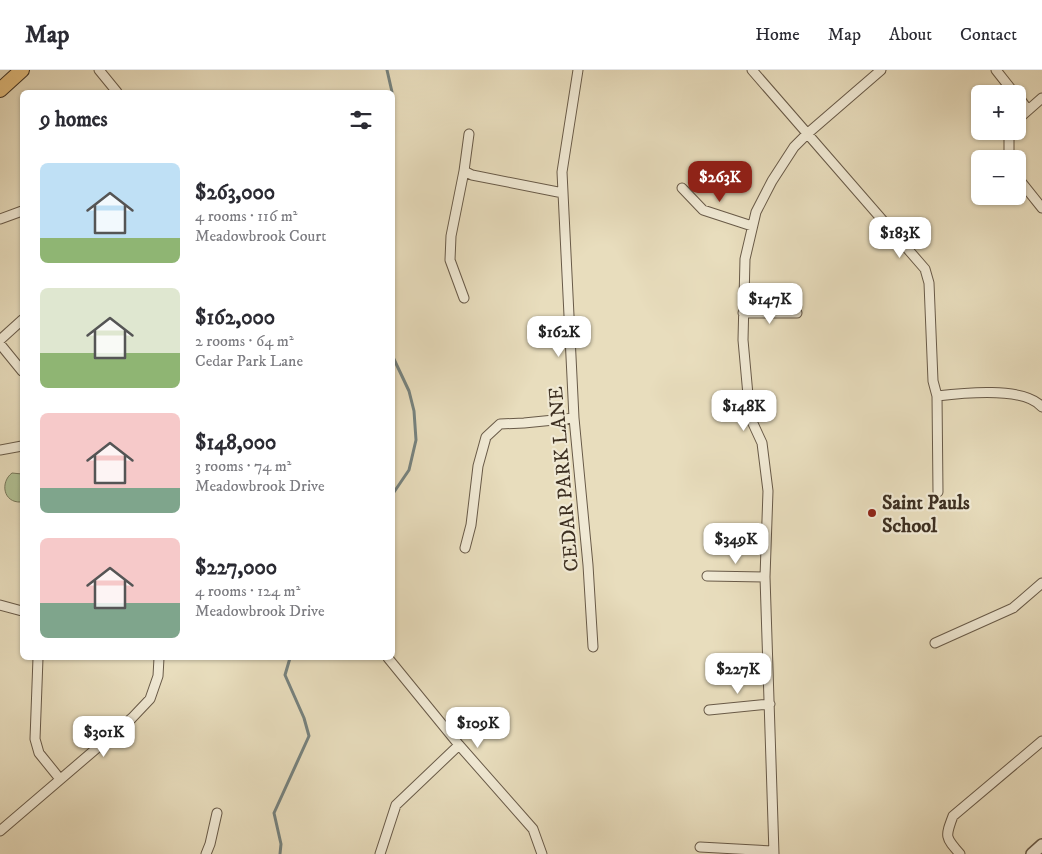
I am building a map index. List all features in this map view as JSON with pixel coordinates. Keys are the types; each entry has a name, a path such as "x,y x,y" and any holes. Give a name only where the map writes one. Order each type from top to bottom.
{"main road":[{"path":"0,90 22,70"}],"street":[{"path":"98,70 115,90"},
{"name":"CEDAR PARK LANE","path":"578,70 562,172 562,193 574,418 594,647"},
{"path":"752,70 925,269 929,283 933,381 937,396 938,492"},
{"path":"700,847 774,852 765,577 768,491 762,443 750,417 743,340 744,259 756,212 772,181 794,147 881,70"},
{"path":"996,70 1008,85"},
{"path":"1026,108 1028,110 1042,98"},
{"path":"464,298 450,260 451,236 470,134"},
{"path":"464,171 472,175 562,193"},
{"path":"682,188 703,210 752,226"},
{"path":"1026,188 1042,208"},
{"path":"0,219 20,212"},
{"path":"743,313 797,313"},
{"path":"0,340 20,322"},
{"path":"0,344 20,369"},
{"path":"937,396 982,392 1020,396 1038,402 1042,407"},
{"path":"465,548 471,525 478,466 486,437 500,424 574,418"},
{"path":"0,450 20,446"},
{"path":"707,576 765,577"},
{"path":"935,643 1013,608 1042,583"},
{"path":"0,605 20,610"},
{"path":"38,660 35,739 40,753 60,779"},
{"path":"0,831 132,718 150,699 158,676 159,660"},
{"path":"390,660 459,745 533,829 542,854"},
{"path":"709,710 770,704"},
{"path":"960,854 948,840 947,833 953,816 1042,741"},
{"path":"380,854 396,805 459,745"},
{"path":"206,854 217,813"},
{"path":"1032,854 1042,845"}],"green space":[{"path":"12,473 20,474 20,502 10,499 7,496 5,486 8,477"}],"waterway":[{"path":"387,70 392,90"},
{"path":"395,361 409,391 414,411 416,440 409,470 395,491"},
{"path":"280,854 281,844 274,813 309,736 304,718 285,675 289,660"}],"place":[{"name":"Saint Pauls School","path":"872,513"}]}
